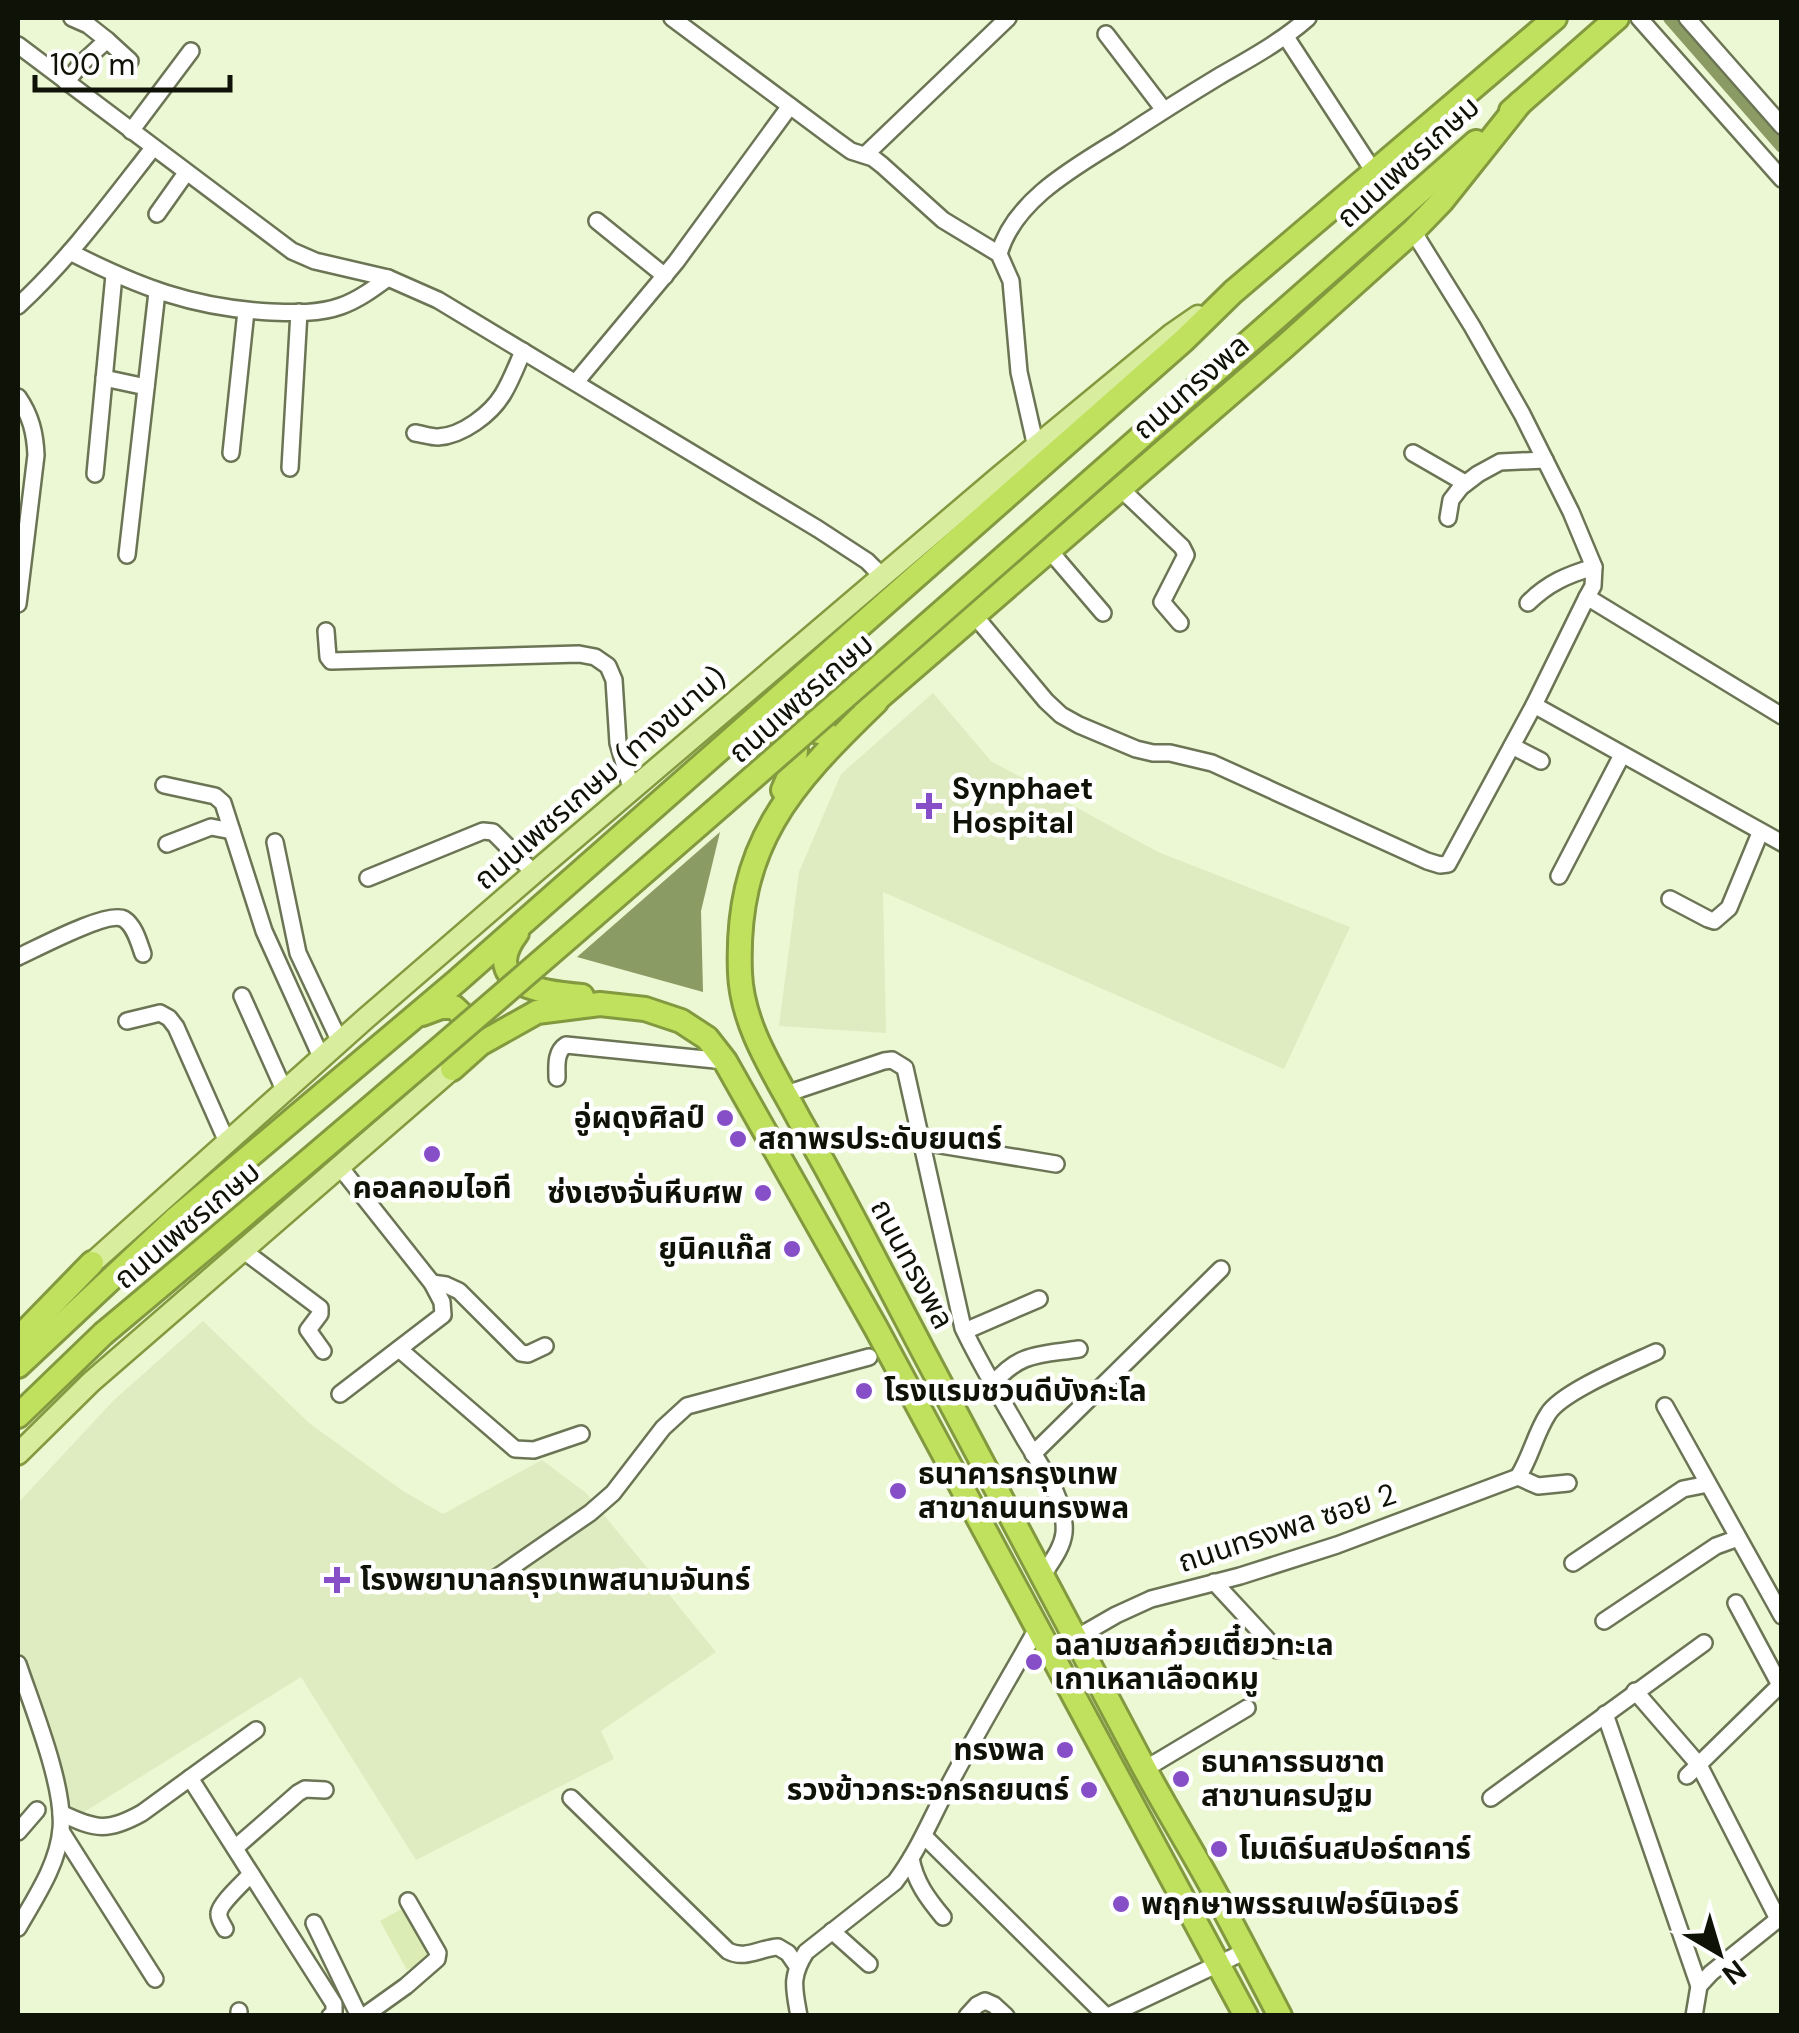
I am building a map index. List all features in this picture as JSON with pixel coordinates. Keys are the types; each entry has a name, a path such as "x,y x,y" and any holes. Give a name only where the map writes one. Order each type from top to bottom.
{"highway":[{"name":"ถนนเพชรเกษม","path":"18,1366 174,1220 722,750 1184,340 1233,292 1555,18"},
{"name":"ถนนเพชรเกษม","path":"18,1416 103,1334 748,783 1617,18"},
{"name":"ถนนทรงพล","path":"1280,2016 768,1064 750,1021 740,976 741,920 750,872 772,822 824,751 878,699 1413,231 1442,201 1520,103"},
{"path":"840,643 800,694 800,716 806,726 829,734 878,699"},
{"path":"722,750 740,736 760,729 781,734 796,749 795,762 774,808 772,822"},
{"path":"550,899 506,948 506,968 514,980 535,990 602,998 639,1008"},
{"name":"ถนนทรงพล","path":"452,1069 480,1044 537,1012 600,1004 639,1008 680,1022 707,1038 725,1060 901,1375 1246,2016"},
{"path":"414,1017 441,1007 454,1007 464,1016 472,1029 469,1046 452,1069"},
{"path":"18,1339 92,1263"},
{"path":"901,1375 927,1359"}],"main road":[{"name":"ถนนเพชรเกษม (ทางขนาน)","path":"18,1325 534,873 882,576 1172,334 1233,292"},
{"path":"18,1454 91,1382 452,1069"}],"street":[{"path":"72,18 88,25 130,61"},
{"path":"672,18 693,24 790,106 851,150 882,165 943,220 999,254 1011,282 1018,372 1036,446"},
{"path":"865,155 1008,18"},
{"path":"999,254 1004,236 1038,196 1081,163 1308,18"},
{"path":"1638,18 1782,179"},
{"path":"1688,18 1782,126"},
{"path":"1288,28 1374,172"},
{"path":"1106,34 1164,110"},
{"path":"66,82 107,40"},
{"path":"18,45 292,251 315,261 388,278 438,300 818,529 867,561 882,576"},
{"path":"131,131 191,51"},
{"path":"576,382 665,276 790,106"},
{"path":"18,306 70,252 153,148"},
{"path":"158,214 186,173"},
{"path":"598,221 665,276"},
{"path":"975,616 1046,701 1078,726 1136,749 1212,763 1440,865 1448,864 1534,706 1587,597 1594,567 1545,460 1472,326 1413,231"},
{"path":"70,252 158,292 246,311 299,312 338,307 360,298 388,278"},
{"path":"95,474 114,274"},
{"path":"128,555 158,292"},
{"path":"231,453 246,311"},
{"path":"290,468 299,312"},
{"path":"415,432 436,438 476,422 503,394 523,351"},
{"path":"104,378 146,387"},
{"path":"18,397 31,419 36,455 18,604"},
{"path":"1413,452 1466,483"},
{"path":"1448,518 1451,500 1466,483 1500,462 1545,460"},
{"path":"1120,488 1186,554 1162,602 1180,622"},
{"path":"1050,550 1103,613"},
{"path":"1528,603 1551,582 1594,567"},
{"path":"1587,597 1782,716"},
{"path":"326,631 331,661 579,654 596,658 608,666 614,680 618,743 632,791"},
{"path":"1534,706 1782,844"},
{"path":"1512,746 1541,761"},
{"path":"1560,876 1622,755"},
{"path":"164,785 215,796 222,803 264,932 322,1059"},
{"path":"167,844 210,827 232,831"},
{"path":"368,878 483,831 493,832 534,873"},
{"path":"1670,899 1708,919 1721,917 1730,908 1760,833"},
{"path":"276,842 298,952 340,1042"},
{"path":"18,957 98,921 118,917 126,920 143,954"},
{"path":"242,996 285,1092"},
{"path":"126,1021 160,1013 170,1018 227,1142"},
{"path":"556,1078 557,1056 566,1045 725,1060"},
{"path":"786,1094 892,1060 905,1068 964,1331 1049,1480 1061,1510 1064,1531 1060,1548 1043,1575"},
{"path":"922,1142 1056,1164"},
{"path":"340,1168 432,1283 442,1302 443,1316 340,1394"},
{"path":"244,1251 320,1308 308,1330 323,1351"},
{"path":"1033,1454 1221,1269"},
{"path":"432,1283 459,1291 521,1353 545,1346"},
{"path":"964,1331 1039,1298"},
{"path":"399,1349 515,1449 534,1450 580,1434"},
{"path":"993,1384 1019,1360 1079,1349"},
{"path":"1568,1483 1538,1486 1518,1477 1550,1410 1572,1394 1656,1352"},
{"path":"496,1578 613,1493 663,1428 687,1406 869,1357"},
{"path":"1665,1406 1782,1616"},
{"name":"ถนนทรงพล ซอย 2","path":"1076,1638 1151,1599 1337,1545 1518,1477"},
{"path":"1573,1563 1682,1489 1708,1484"},
{"path":"1604,1621 1716,1546 1738,1538"},
{"path":"1214,1582 1276,1650"},
{"path":"1693,1770 1781,1685 1736,1603"},
{"path":"799,2016 793,1984 797,1966 806,1952 894,1882 924,1836 1038,1627"},
{"path":"1491,1798 1704,1643"},
{"path":"18,1664 48,1756 61,1813 61,1832 48,1874 18,1928"},
{"path":"1635,1692 1693,1770 1780,1918 1699,1986"},
{"path":"1145,1769 1247,1708"},
{"path":"1605,1714 1699,1986 1694,2016"},
{"path":"61,1813 83,1824 109,1828 142,1813 256,1730"},
{"path":"190,1778 334,2004 330,2016"},
{"path":"235,1848 298,1792 325,1790"},
{"path":"571,1798 728,1951 745,1956 778,1947 797,1966"},
{"path":"18,1832 37,1810"},
{"path":"61,1832 155,1980"},
{"path":"924,1836 1107,2016 1246,1952"},
{"path":"911,1858 918,1882 943,1918"},
{"path":"225,1929 218,1917 222,1905 252,1874"},
{"path":"314,1923 361,2016 437,1959 438,1953 408,1901"},
{"path":"832,1931 869,1964"},
{"path":"967,2016 985,2001 1006,2016"}],"shaded area":[{"path":"933,693 991,761 1158,852 1350,927 1284,1069 883,892 886,1033 779,1026 799,872 841,774"},
{"path":"720,832 701,911 703,992 577,957"},
{"name":"โรงพยาบาลกรุงเทพสนามจันทร์","path":"203,1321 309,1423 403,1491 443,1514 542,1460 586,1493 716,1652 601,1731 614,1759 416,1860 301,1677 81,1814 72,1808 18,1645 18,1503 114,1400"},
{"path":"405,1907 432,1957 407,1970 380,1921"}],"waterway":[{"path":"1670,18 1782,146"}],"place":[{"name":"Synphaet Hospital","path":"929,806"},
{"name":"อู่ผดุงศิลป์","path":"725,1118"},
{"name":"สถาพรประดับยนตร์","path":"738,1139"},
{"name":"คอลคอมไอที","path":"432,1154"},
{"name":"ซ่งเฮงจั่นหีบศพ","path":"763,1193"},
{"name":"ยูนิคแก๊ส","path":"792,1249"},
{"name":"โรงแรมชวนดีบังกะโล","path":"864,1391"},
{"name":"ธนาคารกรุงเทพ สาขาถนนทรงพล","path":"898,1491"},
{"name":"โรงพยาบาลกรุงเทพสนามจันทร์","path":"337,1580"},
{"name":"ฉลามชลก๋วยเตี๋ยวทะเล เกาเหลาเลือดหมู","path":"1034,1662"},
{"name":"ทรงพล","path":"1065,1750"},
{"name":"ธนาคารธนชาต สาขานครปฐม","path":"1181,1779"},
{"name":"รวงข้าวกระจกรถยนตร์","path":"1089,1790"},
{"name":"โมเดิร์นสปอร์ตคาร์","path":"1219,1849"},
{"name":"พฤกษาพรรณเฟอร์นิเจอร์","path":"1121,1904"}]}
